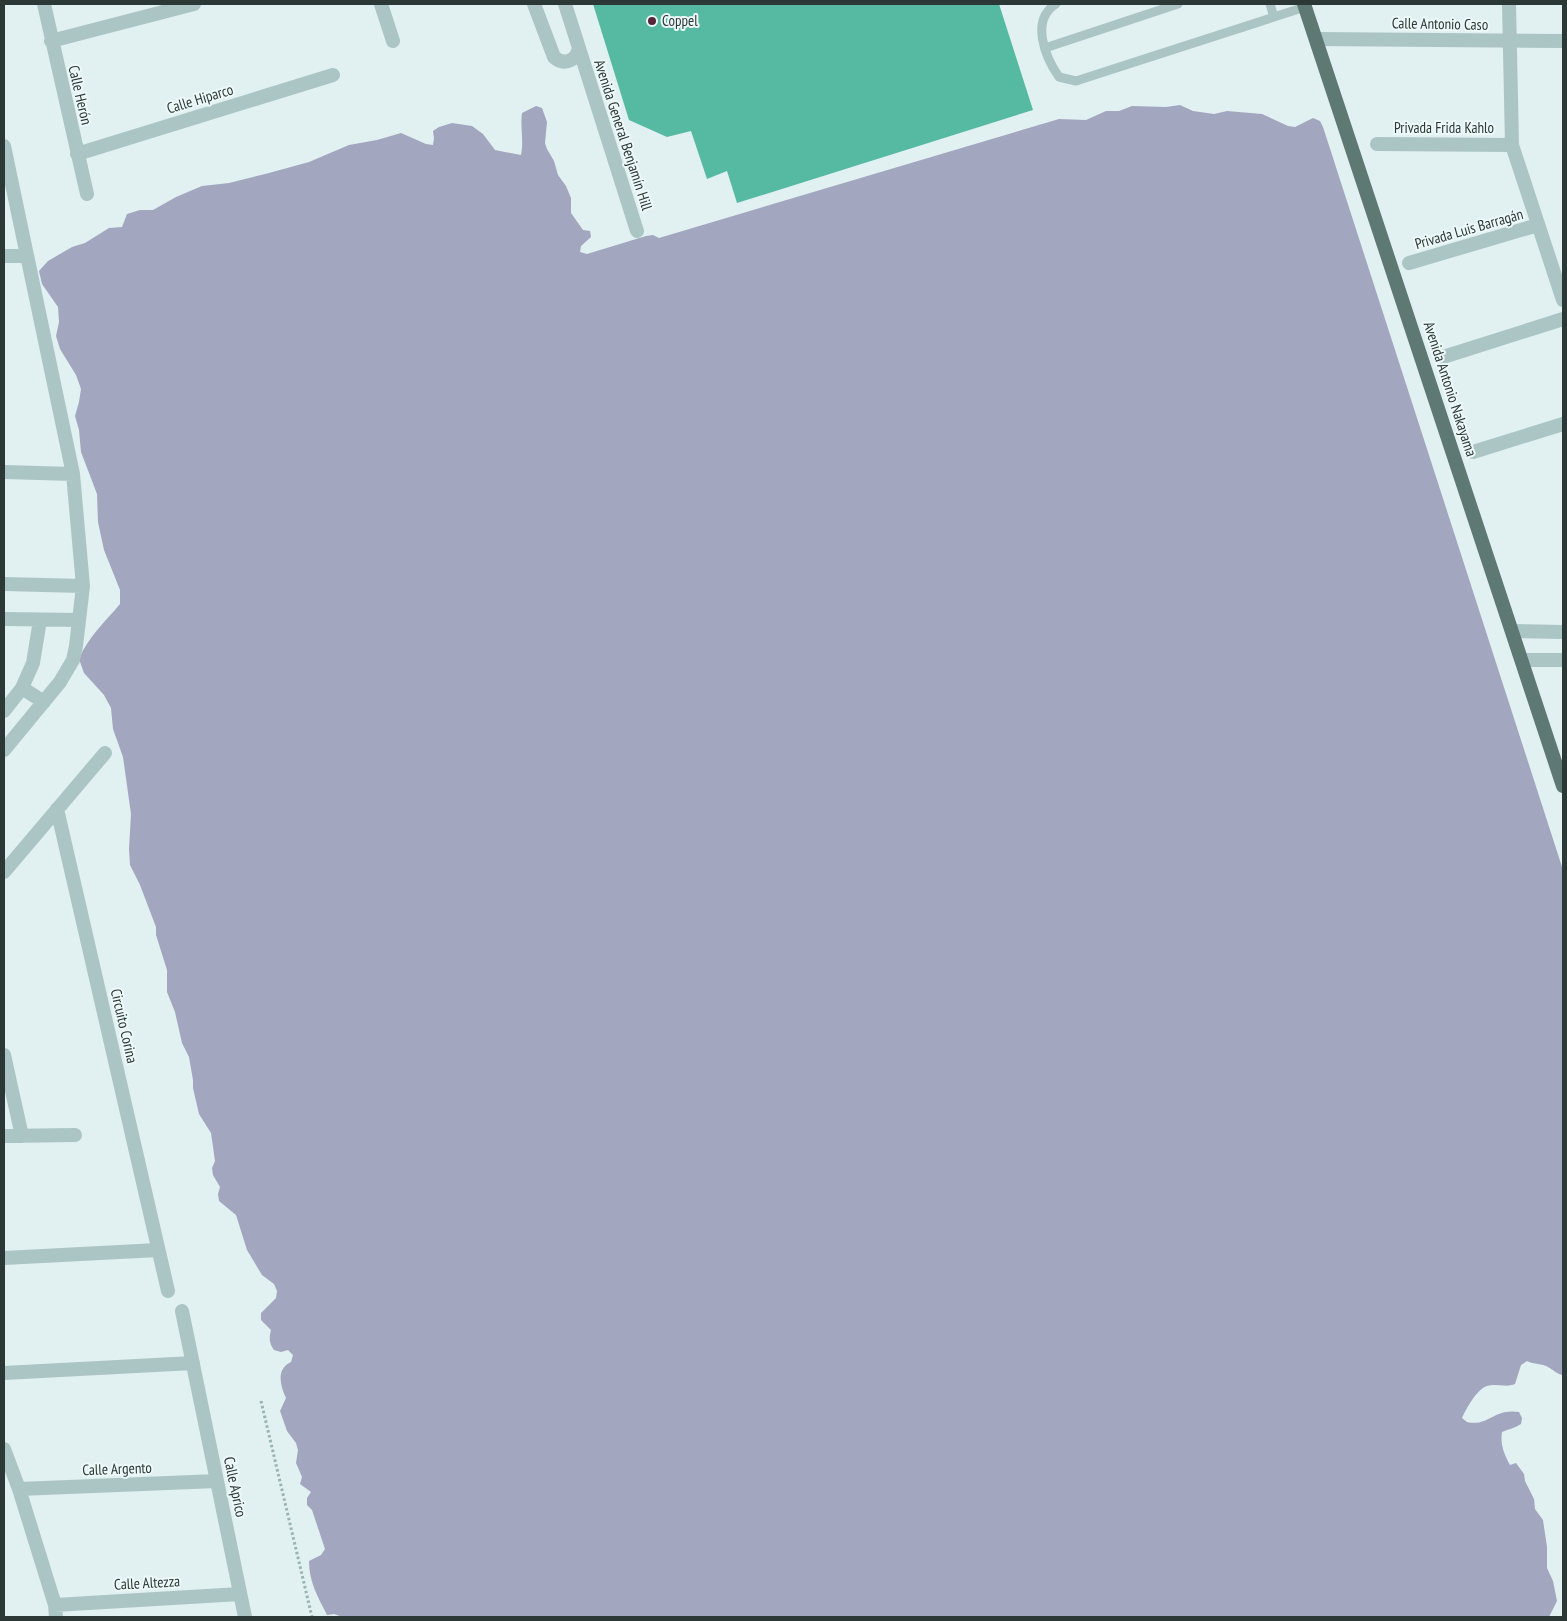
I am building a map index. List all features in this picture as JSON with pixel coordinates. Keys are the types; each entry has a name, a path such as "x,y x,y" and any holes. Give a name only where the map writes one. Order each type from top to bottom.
{"main road":[{"name":"Avenida Antonio Nakayama","path":"1305,6 1523,660 1563,786"}],"street":[{"name":"Calle Herón","path":"44,4 51,42 87,194"},
{"path":"51,42 194,4"},
{"path":"380,4 393,41"},
{"name":"Avenida General Benjamín Hill","path":"534,4 554,57 558,61 569,62 577,54 579,48"},
{"name":"Avenida General Benjamín Hill","path":"565,4 637,231"},
{"path":"1509,4 1508,41 1512,145 1563,300"},
{"name":"Calle Antonio Caso","path":"1317,39 1563,41"},
{"name":"Calle Hiparco","path":"77,154 332,75"},
{"name":"Privada Frida Kahlo","path":"1377,144 1512,145"},
{"path":"4,146 72,474 83,586 73,660 60,682 4,750"},
{"name":"Privada Luis Barragán","path":"1409,263 1538,225"},
{"path":"4,256 27,256"},
{"path":"1440,358 1563,319"},
{"path":"1473,452 1563,424"},
{"path":"4,472 72,474"},
{"path":"4,584 83,586"},
{"path":"4,619 79,620"},
{"path":"4,711 22,688 33,663 40,620"},
{"path":"1513,632 1563,632"},
{"path":"1523,660 1563,660"},
{"path":"22,688 44,702"},
{"path":"4,872 105,753"},
{"name":"Circuito Corina","path":"58,809 168,1291"},
{"path":"4,1055 22,1136"},
{"path":"4,1136 75,1135"},
{"path":"4,1258 158,1250"},
{"name":"Calle Aprico","path":"182,1311 245,1617"},
{"path":"4,1372 193,1363"},
{"path":"4,1449 19,1489 55,1611"},
{"name":"Calle Argento","path":"19,1489 217,1481"},
{"name":"Calle Altezza","path":"55,1611 240,1594"}],"lane":[{"path":"1056,4 1049,8 1042,21 1041,28 1046,48 1059,77 1076,81 1305,6"},
{"path":"1046,48 1178,4"},
{"path":"1270,4 1274,17"}],"path":[{"path":"262,1402 312,1617"}],"shaded area":[{"path":"1180,105 1193,111 1214,114 1227,111 1262,114 1288,126 1295,127 1313,118 1320,121 1563,870 1563,1375 1546,1366 1527,1361 1521,1365 1515,1384 1508,1386 1490,1385 1483,1388 1472,1400 1462,1418 1467,1422 1481,1422 1510,1411 1519,1412 1522,1418 1521,1424 1502,1432 1502,1445 1510,1465 1516,1463 1524,1474 1525,1481 1534,1499 1535,1509 1543,1520 1547,1547 1547,1568 1553,1581 1557,1601 1549,1617 343,1617 334,1614 327,1615 317,1596 309,1569 309,1561 321,1555 325,1549 312,1510 307,1505 307,1498 311,1492 300,1484 302,1477 296,1463 298,1450 296,1443 287,1431 280,1411 286,1398 281,1383 281,1373 286,1365 291,1362 293,1355 288,1350 281,1352 274,1350 270,1340 271,1330 261,1320 261,1313 276,1298 277,1291 274,1284 262,1275 247,1250 236,1215 219,1201 220,1187 213,1175 212,1168 215,1161 211,1133 199,1114 189,1057 182,1043 175,1012 167,992 167,970 156,935 156,927 130,865 131,814 123,757 113,729 111,708 104,695 84,673 79,659 92,637 120,604 120,590 104,550 98,522 97,494 81,452 79,430 75,416 81,389 76,375 60,349 56,336 59,322 58,307 42,284 39,271 48,261 72,247 85,243 109,228 122,227 127,214 140,210 153,210 176,197 202,186 229,183 309,162 349,145 401,133 426,144 433,145 433,131 452,123 472,126 483,134 495,150 521,155 522,113 536,106 542,108 547,122 545,143 554,161 558,175 566,186 571,198 571,213 583,230 590,231 591,237 581,246 580,252 587,254 646,236 653,235 659,238 1059,119 1086,120 1106,111 1119,111 1132,106 1166,107"}],"building":[{"path":"593,4 999,4 1033,110 737,203 727,171 707,179 691,131 667,137 629,120"}],"place":[{"name":"Coppel","path":"652,21"}]}
